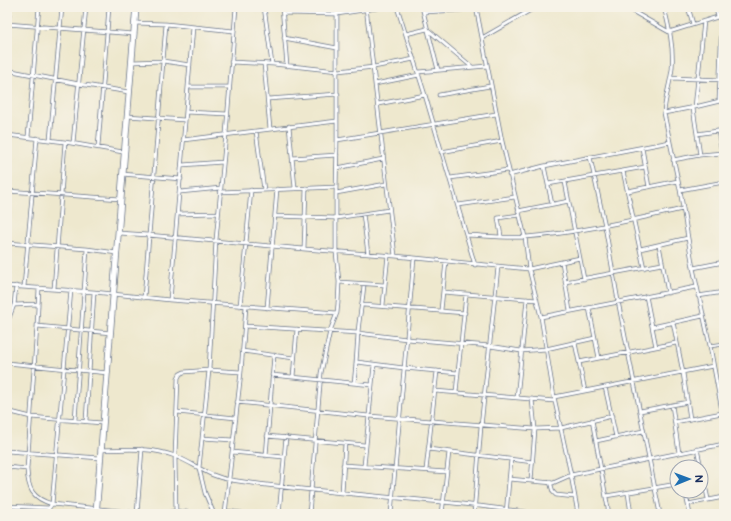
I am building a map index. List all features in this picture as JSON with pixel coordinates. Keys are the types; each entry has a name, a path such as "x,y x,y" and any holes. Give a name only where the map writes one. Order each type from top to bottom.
{"highway":[{"path":"96,511 102,423 108,373 119,233 123,152 136,7"}],"street":[{"path":"7,32 10,7"},
{"path":"28,137 39,7"},
{"path":"50,140 62,7"},
{"path":"73,143 86,7"},
{"path":"98,147 109,7"},
{"path":"214,514 204,493 199,468 209,370 218,213 228,114 236,7"},
{"path":"264,7 272,64"},
{"path":"282,7 288,66"},
{"path":"319,7 319,13"},
{"path":"309,514 321,380 330,331 337,313 339,282 336,252 338,140 337,7"},
{"path":"282,13 338,14 367,8 384,7"},
{"path":"397,7 468,235 475,265"},
{"path":"422,7 438,70"},
{"path":"482,38 536,7"},
{"path":"625,7 669,32 723,15 722,80 719,101"},
{"path":"634,7 636,13"},
{"path":"664,7 672,59 671,78 665,99 664,113 680,190 696,287 710,346 724,422"},
{"path":"688,7 693,24"},
{"path":"715,7 718,16"},
{"path":"367,8 395,256"},
{"path":"424,12 476,8 490,86 509,175 525,237 529,269 541,317 554,397 578,514"},
{"path":"700,156 694,108 704,21"},
{"path":"134,23 166,24 234,31"},
{"path":"7,24 134,34"},
{"path":"144,298 166,24"},
{"path":"170,300 174,237 180,192 193,27"},
{"path":"406,34 427,29"},
{"path":"427,29 472,67"},
{"path":"284,38 337,48"},
{"path":"231,62 272,64 338,71 374,67 414,59"},
{"path":"131,62 163,61 190,65"},
{"path":"264,64 270,129"},
{"path":"376,84 418,73 487,66"},
{"path":"7,70 129,92"},
{"path":"671,78 722,80"},
{"path":"439,95 490,86"},
{"path":"188,87 229,87"},
{"path":"268,99 338,94"},
{"path":"378,104 425,95"},
{"path":"664,113 694,108 724,100"},
{"path":"186,112 228,114"},
{"path":"338,140 496,114"},
{"path":"127,116 185,120"},
{"path":"183,140 337,121"},
{"path":"289,126 295,188"},
{"path":"697,134 724,130"},
{"path":"256,131 264,190"},
{"path":"718,131 724,163"},
{"path":"7,139 7,135 37,138 123,152"},
{"path":"24,286 37,138"},
{"path":"441,152 502,141"},
{"path":"54,289 65,142"},
{"path":"509,175 544,166 670,142"},
{"path":"642,148 649,186"},
{"path":"673,160 722,153"},
{"path":"292,158 337,155"},
{"path":"590,157 605,226 618,301 660,514"},
{"path":"337,168 383,158"},
{"path":"182,165 223,162"},
{"path":"544,166 552,204"},
{"path":"548,184 645,167"},
{"path":"450,178 508,170"},
{"path":"623,171 644,268"},
{"path":"122,174 181,178"},
{"path":"565,182 584,279"},
{"path":"628,191 649,186 678,182"},
{"path":"680,190 724,182"},
{"path":"336,193 386,184"},
{"path":"220,192 336,187"},
{"path":"180,192 221,188"},
{"path":"304,250 306,188"},
{"path":"267,308 277,189"},
{"path":"240,306 251,190"},
{"path":"7,191 61,196 121,199"},
{"path":"458,206 515,197"},
{"path":"500,236 498,218 569,201"},
{"path":"468,235 525,237 605,226 682,209"},
{"path":"275,216 336,218 389,210"},
{"path":"177,214 218,213"},
{"path":"363,214 368,254"},
{"path":"119,233 216,240 304,250 388,255 475,265 529,269 580,258"},
{"path":"640,249 688,238"},
{"path":"7,243 117,253"},
{"path":"658,245 668,293"},
{"path":"75,420 86,249"},
{"path":"383,305 388,255"},
{"path":"391,514 414,258"},
{"path":"441,310 446,261"},
{"path":"562,262 570,311"},
{"path":"693,268 724,262"},
{"path":"566,282 662,264"},
{"path":"474,514 484,395 498,267"},
{"path":"339,282 385,285"},
{"path":"354,384 364,284"},
{"path":"7,286 24,286 144,298 337,313"},
{"path":"7,323 14,305 16,286"},
{"path":"541,317 696,287"},
{"path":"38,288 37,326 27,469 30,489 36,497 44,502 52,504 96,511 148,514"},
{"path":"48,514 49,508 52,504 71,290"},
{"path":"86,421 94,292"},
{"path":"443,292 537,300"},
{"path":"698,296 724,292"},
{"path":"456,392 466,294"},
{"path":"646,296 656,347"},
{"path":"517,398 527,299"},
{"path":"14,305 38,304"},
{"path":"363,305 383,305 410,309 441,310 465,313"},
{"path":"246,306 241,372 225,512 250,514"},
{"path":"589,308 599,358"},
{"path":"652,327 703,316"},
{"path":"673,322 690,420"},
{"path":"37,326 110,333"},
{"path":"244,326 358,333 490,346 521,351 546,349 595,338"},
{"path":"293,377 297,329"},
{"path":"574,343 585,391"},
{"path":"579,362 676,343"},
{"path":"710,346 724,344"},
{"path":"242,351 294,358"},
{"path":"266,456 274,355"},
{"path":"357,362 458,373"},
{"path":"7,363 108,373"},
{"path":"364,466 374,365"},
{"path":"554,397 713,366"},
{"path":"177,512 175,456 178,378 180,374 184,372 209,370 241,372"},
{"path":"426,470 437,371"},
{"path":"272,375 372,385"},
{"path":"605,387 616,437"},
{"path":"435,391 555,401"},
{"path":"719,395 724,394"},
{"path":"531,482 535,429 532,399"},
{"path":"237,402 432,422 535,429 561,428 612,416"},
{"path":"640,411 688,402"},
{"path":"672,405 679,453"},
{"path":"7,411 31,417 102,423"},
{"path":"177,412 236,418"},
{"path":"675,422 722,413"},
{"path":"592,420 609,514"},
{"path":"596,441 643,431"},
{"path":"267,436 365,445"},
{"path":"279,514 286,437"},
{"path":"202,438 233,440"},
{"path":"342,493 345,443"},
{"path":"509,479 531,482 556,482 571,475 724,444"},
{"path":"137,514 142,449"},
{"path":"100,450 142,449 175,456 212,475 229,480 310,490 444,502 506,512 542,514"},
{"path":"428,449 533,462"},
{"path":"697,449 699,459"},
{"path":"7,451 100,458"},
{"path":"232,452 284,457"},
{"path":"442,514 449,452"},
{"path":"506,512 511,459"},
{"path":"343,465 447,472"},
{"path":"7,467 27,469"},
{"path":"550,482 553,492 556,495 575,497"},
{"path":"606,496 669,485"},
{"path":"627,514 631,514 628,493"},
{"path":"709,499 724,497"},
{"path":"687,499 690,514"},
{"path":"688,504 708,499"},
{"path":"7,506 49,508"},
{"path":"159,514 177,512 203,514"}]}
